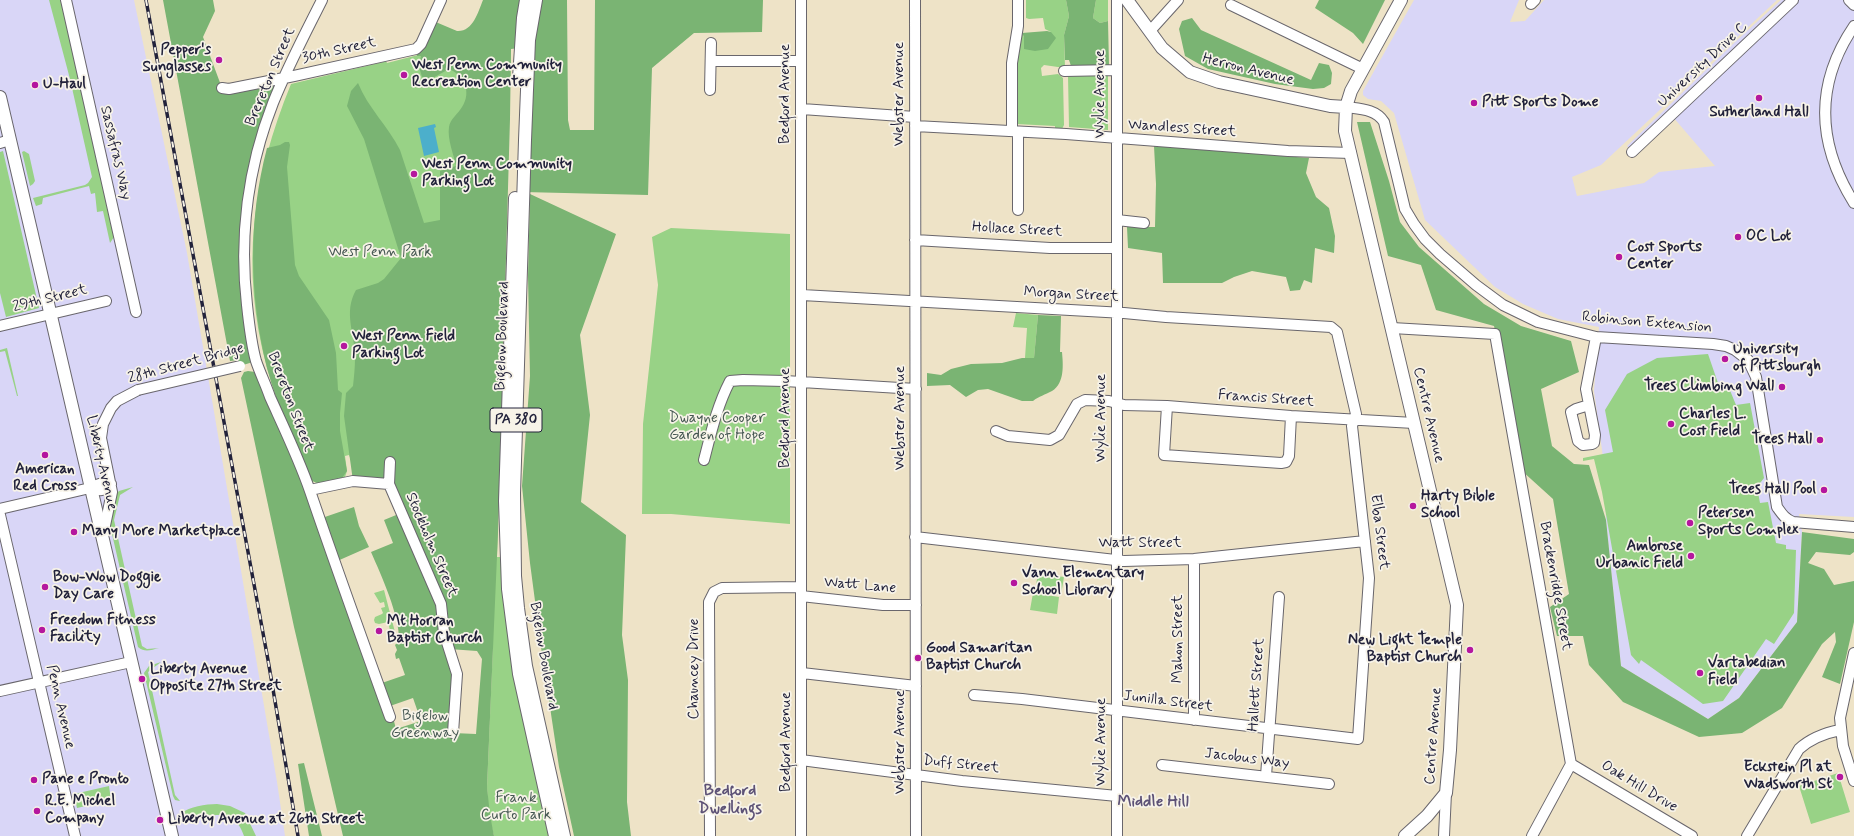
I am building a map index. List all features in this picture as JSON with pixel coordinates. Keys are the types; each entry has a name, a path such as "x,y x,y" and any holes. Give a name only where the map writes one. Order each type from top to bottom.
{"main road":[{"name":"Bigelow Boulevard","path":"526,0 519,74 511,284 505,528 508,589 518,667 555,836"},
{"name":"Bigelow Boulevard","path":"536,0 529,40 525,140 514,494 516,576 518,608 526,666 564,836"},
{"name":"Herron Avenue","path":"1127,0 1162,48 1190,72 1219,82 1330,106 1346,106"},
{"name":"Centre Avenue","path":"1402,0 1351,91 1346,106 1345,131 1457,604 1450,750 1446,794 1427,816 1405,836"},
{"name":"Liberty Avenue","path":"0,97 5,142 50,314 131,662 169,835"}],"street":[{"name":"Sassafras Way","path":"66,0 136,312"},
{"name":"Brereton Street","path":"322,0 274,103 261,139 247,206 244,274 250,330 256,362 310,490 320,525 390,717"},
{"name":"30th Street","path":"222,88 229,89 285,78 416,49 421,44 441,0"},
{"name":"Bedford Avenue","path":"801,0 801,836"},
{"name":"Webster Avenue","path":"915,0 916,836"},
{"path":"1018,0 1018,26 1012,63 1018,210"},
{"name":"Wylie Avenue","path":"1116,0 1117,836"},
{"path":"1150,31 1178,0"},
{"name":"University Drive C","path":"1632,152 1794,0"},
{"path":"1848,0 1854,5"},
{"path":"1231,5 1363,69"},
{"path":"1854,26 1843,43 1831,73 1825,115 1827,140 1833,163 1854,203"},
{"path":"710,90 711,43"},
{"path":"711,61 801,61"},
{"path":"1064,71 1116,70"},
{"name":"Robinson Extension","path":"1346,106 1376,113 1381,116 1384,122 1405,209 1425,239 1476,285 1503,305 1538,322 1596,337 1713,344 1735,350 1748,360 1753,368 1758,387 1777,507 1786,519 1793,522 1854,527"},
{"name":"Wandless Street","path":"802,109 1015,132 1288,151 1351,153"},
{"path":"1116,220 1144,223"},
{"name":"Hollace Street","path":"915,240 1050,248 1117,248"},
{"name":"Morgan Street","path":"802,295 1117,312 1166,317 1331,327 1337,332"},
{"name":"29th Street","path":"0,326 106,301"},
{"name":"Brackenridge Street","path":"1392,328 1495,334 1571,764"},
{"name":"Elba Street","path":"1337,332 1356,414 1352,426 1370,578 1358,739"},
{"path":"1589,406 1586,389 1596,337"},
{"name":"28th Street Bridge","path":"102,536 112,497 111,484 101,438 103,424 111,408 118,401 138,390 256,362"},
{"path":"704,460 715,416 721,398 730,381 801,382 916,389"},
{"name":"Francis Street","path":"996,431 1008,436 1050,440 1058,435 1077,404 1085,400 1414,424"},
{"path":"1167,406 1164,455 1281,463 1286,462 1289,456 1291,416"},
{"name":"Stockholm Street","path":"390,462 389,484 441,604 444,633 457,674 453,733"},
{"path":"310,490 354,481 389,484"},
{"path":"0,509 90,488 104,482 111,484"},
{"name":"Penn Avenue","path":"0,515 75,836"},
{"name":"Watt Street","path":"915,537 1117,561 1194,558 1365,541"},
{"name":"Mahon Street","path":"1194,558 1194,720"},
{"name":"Chauncey Drive","path":"710,836 709,602 714,592 722,588 801,592"},
{"name":"Watt Lane","path":"801,592 883,605 916,605"},
{"name":"Hallett Street","path":"1266,776 1279,597"},
{"path":"1854,652 1840,718 1840,730 1843,746 1854,780"},
{"path":"0,691 131,662"},
{"path":"802,673 916,686"},
{"name":"Junilla Street","path":"974,695 1022,699 1358,739"},
{"path":"1747,836 1799,749 1806,742 1816,737 1840,730"},
{"name":"Duff Street","path":"801,760 916,775 1117,796"},
{"path":"1532,836 1571,764"},
{"name":"Oak Hill Drive","path":"1571,764 1692,836"},
{"name":"Jacobus Way","path":"1162,765 1329,784"},
{"path":"1444,836 1446,794"}],"shaded area":[{"path":"0,0 134,0 187,253 285,836 0,836"},
{"name":"University of Pittsburgh","path":"1414,0 1519,0 1510,22 1525,21 1544,0 1777,0 1601,165 1572,177 1577,196 1644,183 1659,172 1715,166 1673,117 1635,153 1627,146 1736,41 1781,0 1844,0 1854,9 1854,517 1799,514 1802,532 1797,622 1739,698 1708,719 1621,666 1606,520 1605,472 1594,391 1599,327 1558,319 1523,304 1495,287 1425,220 1394,113 1381,101 1368,99 1363,95 1363,91"}],"green space":[{"path":"49,0 61,0 114,237 110,243 103,211 97,212 95,193 91,194 89,186 43,198 42,204 36,206 33,198 85,185 92,177 70,79"},
{"path":"163,0 213,0 215,11 203,37 222,88 285,78 268,119 245,229 256,361 240,366 238,360 230,361"},
{"name":"Bigelow Greenway","path":"483,0 526,0 520,48 511,49 498,533 487,787 494,836 343,836 294,627 241,378 244,372 255,372 319,519 354,507 359,526 369,547 335,562 379,684 405,675 399,658 396,659 395,654 397,650 395,645 399,641 393,608 385,584 371,552 393,543 384,520 401,513 389,484 353,481 344,416 346,393 353,386 355,368 355,349 350,315 352,298 356,290 378,283 384,279 401,258 364,139 347,106 351,91 358,83 367,101 390,133 400,150 424,223 440,220 440,171 456,166 450,142 449,127 451,121 465,101 466,90 465,85 459,75 449,69 431,79 422,77 419,67 421,56 417,56 416,49 431,20 457,31 463,30 471,25","holes":["449,649 477,651 482,659 476,734 453,733 457,674","413,698 421,721 396,729 390,706"]},
{"path":"536,0 567,0 568,120 570,130 594,130 595,0 763,0 762,32 694,33 652,68 648,195 523,192"},
{"path":"1026,0 1066,0 1069,16 1064,35 1065,68 1044,65 1041,68 1042,76 1058,74 1063,78 1064,125 1062,129 1055,129 1055,126 1016,124 1017,55 1022,33 1024,37 1024,49 1051,32 1045,29 1043,18 1026,18"},
{"path":"1066,0 1096,0 1093,18 1100,23 1108,21 1109,66 1071,66 1069,60 1065,60 1064,35 1069,16"},
{"path":"1096,0 1108,0 1108,21 1100,23 1093,18"},
{"path":"1319,0 1385,0 1363,44 1353,33 1315,8"},
{"path":"1192,18 1201,30 1311,80 1319,63 1329,65 1332,73 1331,84 1324,88 1313,89 1275,84 1208,69 1185,56 1179,29 1182,21"},
{"path":"1051,32 1056,38 1048,49 1035,51 1024,49 1024,37 1022,33"},
{"name":"West Penn Park","path":"511,49 497,557 502,557 550,836 494,836 492,828 444,836 488,801 487,787 493,646 389,484 351,460 349,455 345,456 347,471 345,477 317,483 312,481 282,411 267,368 259,331 254,295 252,259 254,224 259,189 267,154 291,84 386,61 387,63 422,54"},
{"path":"1068,76 1108,76 1108,130 1069,127"},
{"path":"1357,122 1370,122 1389,181 1400,222 1419,247 1484,304 1521,326 1571,341 1579,372 1541,389 1552,446 1574,464 1589,465 1606,520 1621,666 1708,719 1739,698 1797,622 1802,532 1854,539 1854,552 1850,555 1816,552 1808,563 1824,569 1834,585 1854,581 1854,622 1840,684 1822,677 1836,642 1835,632 1822,644 1782,708 1742,733 1699,737 1623,702 1589,665 1583,636 1557,636 1550,607 1569,594 1553,499 1521,470 1512,408 1494,326 1436,310 1421,265 1388,256"},
{"path":"285,142 289,142 290,145 287,167 295,265 299,276 329,320 336,353 338,390 342,393 340,431 347,471 342,478 325,483 317,483 310,478 286,424 267,368 257,313 253,258 256,202 267,148 280,145"},
{"path":"1154,146 1309,158 1306,173 1316,197 1329,208 1335,236 1334,253 1315,248 1312,283 1304,280 1300,290 1290,291 1286,277 1252,271 1222,283 1163,283 1162,253 1128,248 1127,227 1155,227 1156,184"},
{"path":"3,151 39,308 6,317 0,293 0,152"},
{"path":"24,151 29,154 35,181 30,186 22,152"},
{"path":"530,194 616,234 580,335 590,415 581,502 626,535 622,635 628,680 627,802 631,836 574,836 559,767 530,563 522,486 530,376 528,276"},
{"name":"Dwayne Cooper Garden of Hope","path":"671,228 790,234 790,524 671,514 642,514 643,424 658,285 652,237"},
{"path":"1016,313 1038,315 1034,358 1025,358 1027,328 1013,327"},
{"path":"1038,315 1061,316 1060,352 1062,352 1063,362 1062,373 1059,383 1052,391 1033,401 1022,401 988,389 978,390 966,397 950,385 927,386 927,373 941,375 951,369 971,364 1002,363 1022,358 1034,358"},
{"path":"7,348 18,396 5,351 0,352 0,350"},
{"name":"Petersen Sports Complex","path":"1708,354 1719,386 1727,383 1736,405 1750,403 1764,478 1757,487 1760,503 1768,502 1776,543 1786,545 1786,549 1796,550 1794,613 1774,644 1766,639 1723,701 1703,704 1641,660 1639,664 1631,655 1602,492 1594,459 1583,461 1583,458 1613,452 1605,410 1627,374 1657,358"},
{"path":"133,487 120,495 114,520 142,646 147,649 159,648 148,650 143,650 138,647 109,521 117,493"},
{"path":"1038,573 1064,577 1061,595 1035,591"},
{"path":"384,590 395,632 395,637 392,639 388,622 379,624 375,623 374,620 375,617 383,613 381,608 385,607 384,602 380,603 374,593"},
{"path":"1033,593 1059,597 1057,614 1030,610"},
{"path":"161,662 148,672 175,795 180,801 175,800 173,796 144,673 149,666"},
{"path":"304,763 322,836 309,836 298,764"},
{"path":"1838,773 1850,812 1811,824 1799,786"},
{"path":"109,786 111,800 77,808 74,794"},
{"path":"217,804 230,806 245,813 256,836 244,836 240,826 227,816 212,815 186,818 186,820 179,817 181,813 193,808 203,805"}],"water":[{"path":"435,124 436,127 434,128 439,152 424,156 418,128"}],"railway":[{"path":"146,0 268,660 298,836"}],"place":[{"name":"Pepper's Sunglasses","path":"219,60"},
{"name":"West Penn Community Recreation Center","path":"404,75"},
{"name":"U-Haul","path":"35,85"},
{"name":"Sutherland Hall","path":"1759,98"},
{"name":"Pitt Sports Dome","path":"1474,103"},
{"name":"West Penn Community Parking Lot","path":"414,174"},
{"name":"OC Lot","path":"1738,237"},
{"name":"Cost Sports Center","path":"1619,257"},
{"name":"West Penn Field Parking Lot","path":"344,346"},
{"name":"University of Pittsburgh","path":"1725,359"},
{"name":"Trees Climbing Wall","path":"1782,387"},
{"name":"Charles L. Cost Field","path":"1671,424"},
{"name":"Trees Hall","path":"1820,440"},
{"name":"American Red Cross","path":"45,455"},
{"name":"Trees Hall Pool","path":"1824,490"},
{"name":"Harty Bible School","path":"1413,506"},
{"name":"Petersen Sports Complex","path":"1690,523"},
{"name":"Many More Marketplace","path":"74,532"},
{"name":"Ambrose Urbanic Field","path":"1691,556"},
{"name":"Vann Elementary School Library","path":"1014,583"},
{"name":"Bow-Wow Doggie Day Care","path":"45,587"},
{"name":"Freedom Fitness Facility","path":"42,630"},
{"name":"Mt Horran Baptist Church","path":"379,631"},
{"name":"New Light Temple Baptist Church","path":"1470,650"},
{"name":"Good Samaritan Baptist Church","path":"918,658"},
{"name":"Vartabedian Field","path":"1700,673"},
{"name":"Liberty Avenue Opposite 27th Street","path":"142,679"},
{"name":"Eckstein Pl at Wadsworth St","path":"1840,777"},
{"name":"Pane e Pronto","path":"34,780"},
{"name":"R.E. Michel Company","path":"37,811"},
{"name":"Liberty Avenue at 26th Street","path":"160,820"}],"district":[{"name":"Bedford Dwellings","path":"730,801"},
{"name":"Middle Hill","path":"1153,803"}],"park label":[{"name":"Frank Curto Park","path":"516,808"}]}
